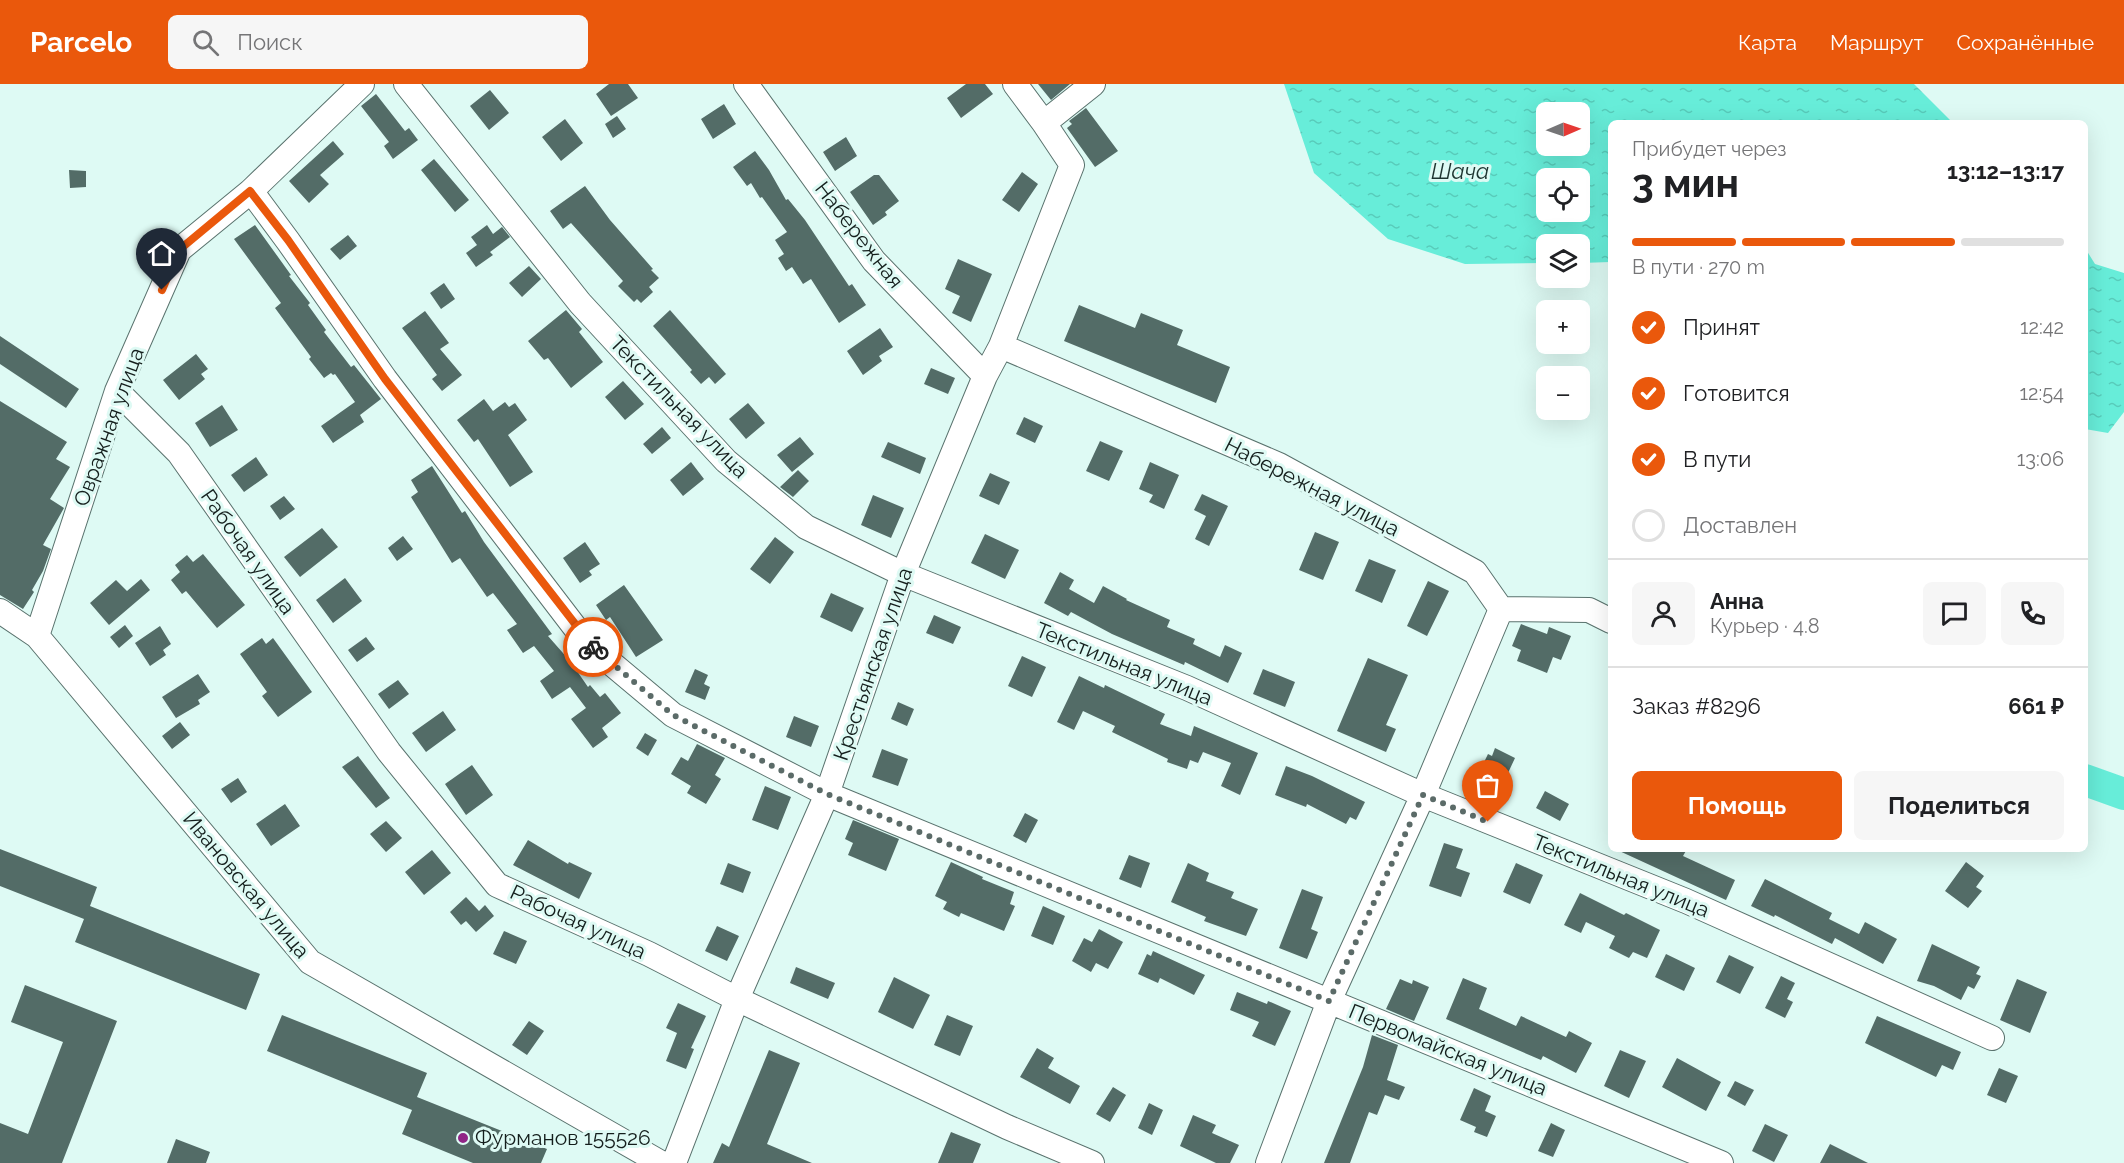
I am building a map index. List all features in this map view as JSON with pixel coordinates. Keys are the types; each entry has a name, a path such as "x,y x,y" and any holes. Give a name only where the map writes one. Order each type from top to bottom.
{"street":[{"name":"Овражная улица","path":"37,636 117,391 179,250 250,191 362,84"},
{"name":"Текстильная улица","path":"406,84 580,303 726,461 806,527 903,574 1187,688 1423,795 1686,901 1992,1038"},
{"name":"Набережная","path":"746,84 874,261 985,376"},
{"path":"1015,84 1044,123 1093,84"},
{"name":"Крестьянская улица","path":"674,1163 736,999 827,794 903,574 985,376 1001,346 1072,165 1044,123"},
{"name":"Первомайская улица","path":"250,191 288,240 385,379 588,643 673,715 827,794 1721,1163"},
{"name":"Набережная улица","path":"1001,346 1279,465 1475,572 1501,609"},
{"name":"Рабочая улица","path":"117,391 179,453 389,752 497,885 649,954 736,999 1007,1127 1092,1163"},
{"path":"1268,1163 1329,1001 1423,795 1501,609 1589,610 1608,620"},
{"name":"Ивановская улица","path":"0,611 37,636 310,962 661,1163"}],"water":[{"name":"Шача","path":"1284,84 1914,84 1950,120 1608,120 1608,262 1590,263 1590,234 1536,234 1536,263 1465,264 1388,239 1314,173"},
{"path":"2088,253 2095,264 2124,273 2124,412 2108,433 2088,430"}],"building":[{"path":"609,84 628,84 638,98 611,116 596,94"},
{"path":"966,84 985,84 993,94 961,118 947,98"},
{"path":"1038,84 1070,84 1051,100"},
{"path":"490,90 509,113 489,130 470,106"},
{"path":"376,94 405,131 409,128 418,140 393,159 384,146 389,142 361,106"},
{"path":"724,104 736,124 713,139 701,119"},
{"path":"1086,108 1118,151 1095,167 1067,128 1072,124 1069,121"},
{"path":"617,116 626,129 613,138 605,124"},
{"path":"565,119 583,143 561,161 542,137"},
{"path":"846,137 857,156 835,171 823,152"},
{"path":"333,141 344,154 320,175 329,184 309,203 289,181"},
{"path":"755,151 786,200 788,199 805,220 849,286 852,284 866,305 839,323 811,279 803,284 792,267 786,271 778,258 784,254 775,240 787,232 751,183 747,186 733,167"},
{"path":"434,159 469,200 455,212 421,170"},
{"path":"69,170 86,171 86,187 70,188"},
{"path":"1022,172 1038,184 1019,212 1002,200"},
{"path":"874,175 879,175 899,201 885,212 887,215 873,225 850,192"},
{"path":"585,186 610,220 659,278 649,287 653,292 641,303 637,299 634,302 618,286 623,281 571,223 563,229 550,211"},
{"path":"255,225 310,303 308,305 326,330 324,332 351,367 354,365 381,399 360,415 364,422 333,443 321,426 355,402 335,374 331,373 324,378 309,359 311,357 275,308 281,303 234,239"},
{"path":"487,225 493,234 502,227 510,237 490,252 493,255 476,267 466,253 477,245 471,237"},
{"path":"348,235 357,246 340,260 330,249"},
{"path":"958,259 992,274 971,322 952,313 960,296 945,289"},
{"path":"529,266 541,279 522,297 509,283"},
{"path":"444,283 455,299 441,309 430,293"},
{"path":"1079,305 1135,328 1141,313 1183,330 1177,345 1230,367 1216,403 1064,341"},
{"path":"566,310 582,329 579,332 603,362 571,388 548,358 544,360 528,341"},
{"path":"670,310 726,374 715,384 709,377 701,384 690,372 692,370 653,326"},
{"path":"425,311 449,343 440,349 462,375 442,391 432,379 437,375 402,328"},
{"path":"880,328 893,347 879,356 882,361 863,375 847,351"},
{"path":"0,336 79,389 66,408 0,364"},
{"path":"196,354 208,369 201,374 205,379 179,400 163,380"},
{"path":"931,368 955,378 948,394 924,384"},
{"path":"623,381 644,404 625,420 605,397"},
{"path":"484,399 493,411 505,402 509,407 515,403 527,420 508,435 533,472 510,487 478,439 474,442 457,420"},
{"path":"0,401 67,442 56,459 70,467 50,499 64,508 43,545 51,549 43,571 32,590 34,592 23,609 0,595"},
{"path":"748,403 765,423 746,439 729,419"},
{"path":"222,405 238,430 210,447 195,423"},
{"path":"1024,417 1043,426 1035,443 1016,434"},
{"path":"662,427 671,438 652,454 643,444"},
{"path":"800,437 814,454 792,472 777,455"},
{"path":"1100,441 1123,451 1109,481 1086,471"},
{"path":"888,442 926,458 920,474 881,457"},
{"path":"256,457 268,475 244,492 231,475"},
{"path":"691,462 704,479 683,496 670,480"},
{"path":"1150,462 1179,475 1164,509 1149,502 1153,495 1139,489"},
{"path":"432,466 462,513 465,511 484,542 552,634 548,636 570,661 588,687 590,685 600,697 605,693 621,713 602,728 608,737 593,748 571,719 586,708 570,687 552,699 540,681 554,671 534,646 523,653 507,630 517,624 493,593 487,597 460,558 452,563 411,497 418,492 411,480"},
{"path":"798,470 809,481 793,497 780,487"},
{"path":"990,473 1010,482 999,505 979,496"},
{"path":"1202,494 1228,506 1209,546 1195,539 1206,516 1194,510"},
{"path":"873,495 904,508 891,538 861,525"},
{"path":"284,496 295,509 280,520 270,506"},
{"path":"322,528 338,547 300,577 284,557"},
{"path":"1315,532 1339,542 1323,580 1299,570"},
{"path":"985,534 1019,550 1005,579 971,563"},
{"path":"403,536 413,549 397,561 388,548"},
{"path":"775,537 794,552 770,584 750,569"},
{"path":"585,542 600,564 589,571 592,575 580,583 563,558"},
{"path":"203,554 245,605 217,628 186,591 182,594 171,580 180,572 175,565 187,555 193,562"},
{"path":"1369,559 1396,570 1382,603 1355,591"},
{"path":"1060,572 1074,580 1069,589 1094,603 1103,586 1126,600 1170,620 1167,627 1195,639 1193,644 1220,657 1225,645 1242,653 1228,683 1185,662 1184,665 1112,634 1071,612 1068,616 1044,603"},
{"path":"345,578 362,601 333,623 316,600"},
{"path":"141,579 150,590 109,625 90,603 116,580 127,591"},
{"path":"1428,581 1449,591 1427,636 1407,626"},
{"path":"624,585 663,640 636,657 610,617 606,620 596,605"},
{"path":"831,593 864,608 852,632 820,617"},
{"path":"934,615 961,627 953,644 926,633"},
{"path":"1521,624 1547,634 1549,627 1571,636 1561,660 1553,657 1547,673 1517,661 1521,650 1512,646"},
{"path":"125,625 133,636 119,648 110,637"},
{"path":"160,626 171,644 163,650 166,655 150,666 135,643"},
{"path":"366,637 375,649 357,662 348,650"},
{"path":"262,638 266,644 273,638 312,692 278,717 262,696 267,692 240,654"},
{"path":"1022,656 1046,667 1032,697 1008,686"},
{"path":"1368,658 1408,675 1386,725 1396,729 1386,752 1337,731"},
{"path":"695,669 708,675 704,684 710,687 705,700 685,692"},
{"path":"1263,669 1295,682 1285,707 1253,694"},
{"path":"198,674 210,692 198,700 200,704 176,718 162,697"},
{"path":"1079,676 1104,688 1105,685 1165,714 1160,724 1191,736 1194,726 1258,753 1240,795 1221,786 1231,763 1203,752 1198,763 1190,760 1187,769 1167,762 1168,759 1112,732 1115,726 1083,711 1074,730 1057,722"},
{"path":"398,680 409,694 389,709 378,694"},
{"path":"898,702 914,709 907,726 891,719"},
{"path":"443,711 456,730 426,752 412,733"},
{"path":"794,716 819,726 811,747 786,737"},
{"path":"180,722 190,735 172,749 162,736"},
{"path":"645,733 657,740 648,756 636,748"},
{"path":"697,744 725,758 715,775 721,779 706,804 687,793 691,786 671,774 681,757 688,761"},
{"path":"1495,748 1515,758 1500,790 1495,788 1490,798 1471,789 1488,754 1492,756"},
{"path":"882,749 908,759 898,786 872,777"},
{"path":"358,756 390,798 376,808 342,767"},
{"path":"472,765 493,795 466,815 445,784"},
{"path":"1286,766 1365,802 1356,820 1350,817 1346,824 1307,804 1306,807 1275,795"},
{"path":"238,778 247,792 231,803 221,789"},
{"path":"765,786 791,797 778,830 752,820"},
{"path":"1545,791 1569,804 1560,821 1536,808"},
{"path":"285,804 300,826 271,846 256,824"},
{"path":"1025,813 1038,820 1026,843 1013,836"},
{"path":"853,820 899,839 886,871 848,855 853,843 845,839"},
{"path":"386,821 402,838 386,852 370,834"},
{"path":"528,840 568,864 569,862 592,873 579,899 513,865"},
{"path":"1444,843 1463,849 1456,868 1470,873 1461,897 1429,886"},
{"path":"0,849 97,887 90,906 260,974 246,1010 75,942 84,919 0,886"},
{"path":"432,850 451,873 424,895 405,872"},
{"path":"1622,852 1685,852 1683,856 1735,880 1726,900"},
{"path":"1129,855 1150,863 1141,888 1119,879"},
{"path":"951,862 983,877 982,879 1014,892 1010,904 1015,906 1004,931 961,913 959,917 943,909 947,902 935,896"},
{"path":"1966,862 1984,876 1976,887 1982,891 1968,908 1945,891"},
{"path":"728,863 751,872 743,893 720,884"},
{"path":"1188,863 1209,873 1206,881 1234,892 1231,898 1258,909 1246,936 1204,921 1206,917 1171,902"},
{"path":"1516,863 1543,875 1530,904 1503,892"},
{"path":"1765,879 1832,913 1829,919 1859,934 1865,922 1897,939 1883,964 1835,938 1832,944 1775,915 1774,917 1751,906"},
{"path":"1302,889 1323,897 1311,929 1318,932 1307,959 1279,948"},
{"path":"1580,893 1660,930 1647,958 1633,952 1629,958 1609,948 1615,936 1586,922 1581,933 1564,925"},
{"path":"466,897 479,911 485,905 494,916 476,932 466,921 461,925 450,912"},
{"path":"1043,906 1065,916 1053,945 1031,936"},
{"path":"717,926 739,936 727,961 705,951"},
{"path":"1099,929 1123,942 1108,969 1096,963 1091,972 1072,961 1084,938 1092,942"},
{"path":"504,931 527,941 516,964 493,954"},
{"path":"1932,944 1980,967 1976,974 1981,976 1974,989 1968,986 1961,1000 1934,986 1917,981"},
{"path":"1153,951 1205,975 1194,995 1160,978 1158,983 1138,974 1147,954 1151,956"},
{"path":"1666,954 1695,968 1684,991 1655,977"},
{"path":"1729,955 1754,967 1740,994 1716,982"},
{"path":"796,967 835,983 828,999 790,983"},
{"path":"1781,976 1795,983 1787,999 1793,1002 1785,1018 1765,1008"},
{"path":"894,977 930,995 913,1029 878,1012"},
{"path":"1463,978 1487,988 1479,1009 1516,1026 1521,1016 1566,1037 1569,1031 1592,1043 1576,1073 1543,1056 1541,1060 1446,1019"},
{"path":"1400,979 1412,984 1413,980 1429,987 1414,1021 1386,1009"},
{"path":"2017,979 2047,992 2030,1033 2000,1020"},
{"path":"25,985 117,1021 62,1163 0,1163 0,1123 28,1134 63,1042 11,1022"},
{"path":"1237,992 1291,1011 1275,1046 1252,1036 1259,1022 1230,1010"},
{"path":"678,1003 706,1016 691,1048 694,1049 686,1069 666,1061 677,1033 666,1028"},
{"path":"282,1015 427,1073 417,1097 547,1149 541,1163 473,1163 402,1134 412,1110 267,1051"},
{"path":"947,1015 973,1026 960,1056 934,1045"},
{"path":"1877,1016 1961,1052 1953,1070 1942,1065 1936,1077 1865,1043"},
{"path":"529,1021 544,1031 527,1055 512,1045"},
{"path":"1372,1035 1398,1045 1387,1080 1405,1087 1399,1100 1385,1095 1377,1115 1369,1112 1350,1163 1324,1163 1363,1067"},
{"path":"1037,1048 1054,1058 1048,1068 1080,1086 1070,1104 1020,1077"},
{"path":"769,1050 800,1063 767,1144 812,1163 713,1163 722,1143 729,1147"},
{"path":"1620,1050 1646,1061 1629,1098 1604,1086"},
{"path":"1677,1058 1721,1082 1706,1111 1662,1087"},
{"path":"1999,1068 2018,1076 2006,1103 1987,1095"},
{"path":"1735,1081 1754,1090 1745,1106 1727,1096"},
{"path":"1113,1087 1126,1095 1110,1122 1096,1114"},
{"path":"1474,1088 1491,1096 1485,1111 1496,1116 1487,1137 1474,1132 1476,1127 1460,1120"},
{"path":"1149,1103 1163,1110 1152,1135 1138,1128"},
{"path":"1193,1115 1216,1125 1212,1133 1239,1145 1230,1163 1216,1163 1180,1146"},
{"path":"1551,1123 1565,1130 1553,1157 1538,1151"},
{"path":"1765,1124 1788,1135 1774,1162 1752,1151"},
{"path":"951,1132 981,1144 973,1163 938,1163"},
{"path":"176,1139 210,1152 206,1163 167,1163"},
{"path":"1830,1144 1868,1163 1820,1163"}],"waterway":[{"name":"Шача","path":"2088,781 2124,794"}],"way so far":[{"path":"593,647 673,715 827,794 1329,1001 1423,795 1488,822"}],"place":[{"name":"Фурманов 155526","path":"463,1138"}],"route":[{"path":"162,290 179,250 250,191 288,240 385,379 593,647"}]}
